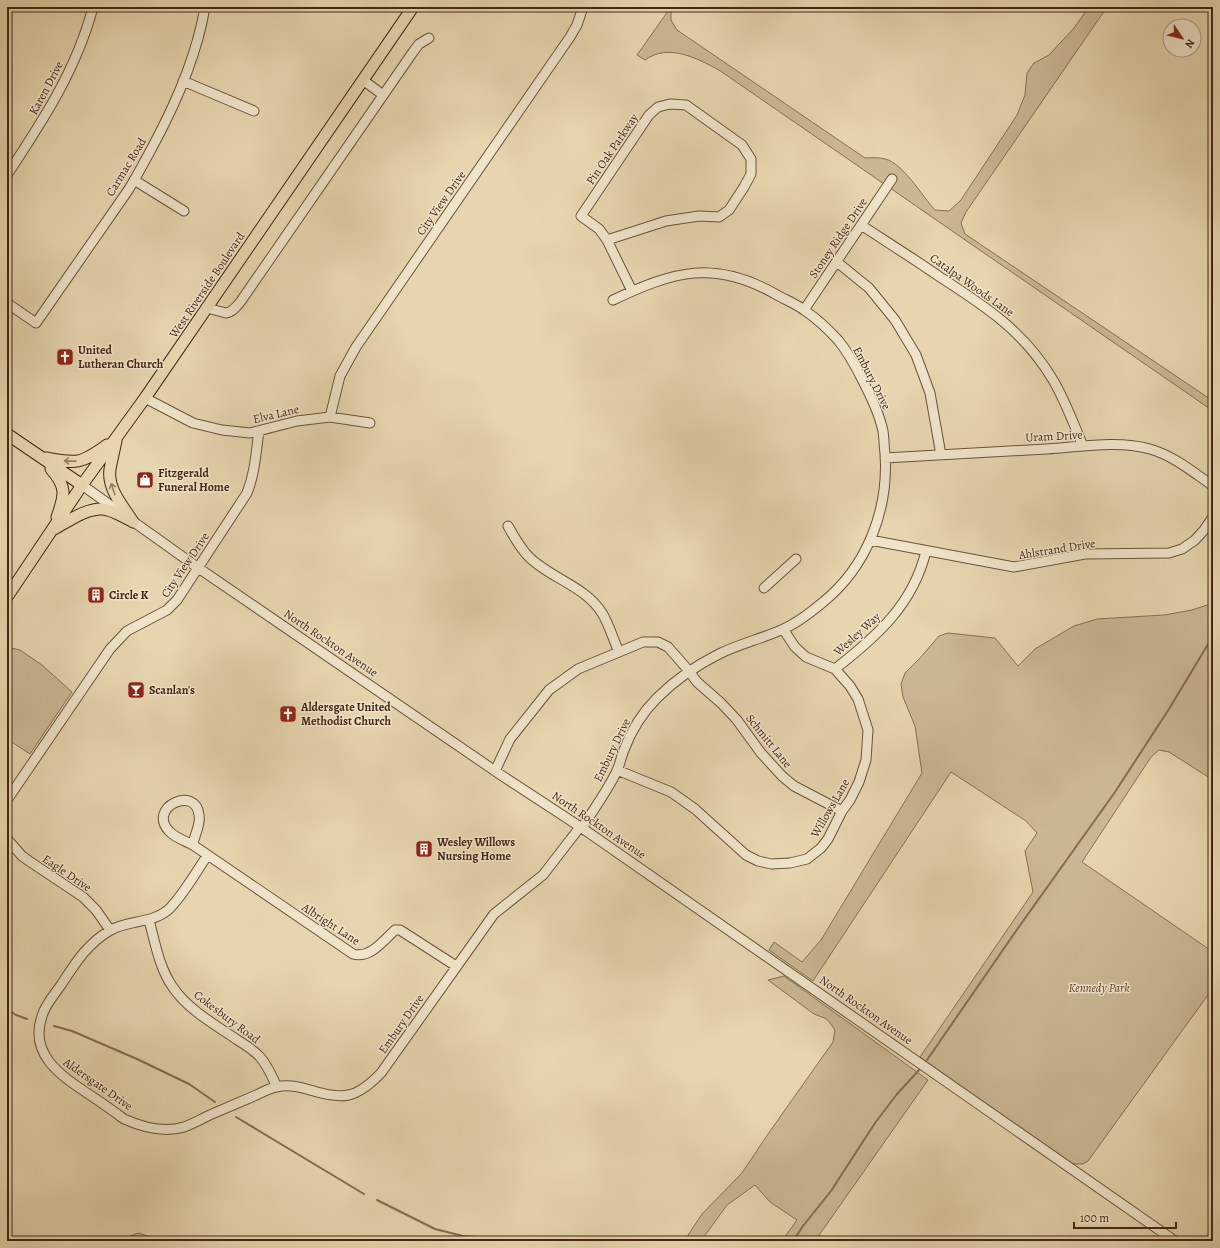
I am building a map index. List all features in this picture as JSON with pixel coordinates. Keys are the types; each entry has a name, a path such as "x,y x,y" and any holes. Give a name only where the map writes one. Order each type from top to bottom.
{"main road":[{"name":"West Riverside Boulevard","path":"7,597 82,485 145,398 413,7"},
{"name":"North Rockton Avenue","path":"7,434 82,485"},
{"path":"42,458 71,462 82,460 93,456 116,438"},
{"path":"116,438 110,469 112,486 115,495 133,522"},
{"path":"42,458 59,478 63,486 63,496 52,530"},
{"path":"52,530 84,512 104,509 133,522"}],"street":[{"name":"Karen Drive","path":"7,175 58,95 84,35 93,7"},
{"name":"Carmac Road","path":"7,302 36,323 134,180 168,116 183,81 195,48 205,7"},
{"name":"City View Drive","path":"330,417 340,376 356,347 570,37 577,25 583,7"},
{"path":"207,308 226,313 233,310 237,306 413,52 419,44 429,38"},
{"path":"363,80 384,95"},
{"path":"183,81 254,111"},
{"name":"Pin Oak Parkway","path":"670,104 686,106 742,145 751,159 751,174 744,187 729,210 719,216 699,216 666,220 607,240 599,230 581,216 649,115 658,106 670,104"},
{"name":"Stoney Ridge Drive","path":"804,310 892,179"},
{"path":"134,180 184,211"},
{"name":"Catalpa Woods Lane","path":"861,225 995,314 1015,331 1036,355 1054,380 1075,426 1082,446"},
{"path":"607,240 632,291"},
{"path":"837,262 869,288 895,320 916,355 930,393 941,455"},
{"name":"Embury Drive","path":"184,1127 222,1109 277,1087 294,1086 329,1096 342,1097 363,1089 373,1082 381,1073 494,914 543,874 581,827 604,794 617,770 624,748 637,724 657,698 689,671 719,654 783,629 802,618 839,587 850,575 865,550 875,529 883,501 886,475 883,432 878,413 857,370 837,339 824,326 804,310 751,281 724,273 674,275 613,300"},
{"name":"Elva Lane","path":"145,398 172,413 203,426 222,430 250,432 259,431 297,421 330,417 370,423"},
{"name":"City View Drive","path":"7,800 110,649 127,631 167,610 177,600 197,567 236,512 247,493 254,471 259,431"},
{"name":"Uram Drive","path":"885,458 1082,446 1133,446 1164,454 1185,466 1213,486"},
{"name":"North Rockton Avenue","path":"82,485 197,567 495,771 581,827 1175,1241"},
{"name":"Ahlstrand Drive","path":"870,540 1014,567 1084,554 1169,553 1182,549 1195,540 1213,517"},
{"path":"508,526 518,544 528,556 541,567 585,595 601,612 619,652"},
{"name":"Wesley Way","path":"835,669 883,629 903,603 922,568 926,551"},
{"path":"764,588 796,559"},
{"name":"Willows Lane","path":"617,770 671,792 695,809 746,855 758,861 771,864 807,859 821,848 828,839 842,811 860,782 866,760 868,730 858,700 850,686 835,669 806,657 795,647 783,629"},
{"name":"Schmitt Lane","path":"495,771 510,739 549,690 578,669 643,642 658,642 668,647 697,682 737,720 761,753 782,776 794,786 842,811"},
{"name":"Albright Lane","path":"193,845 200,816 198,809 194,804 187,801 175,802 169,806 165,812 164,820 169,832 193,845 207,856 353,954 363,955 369,953 395,930 400,930 456,966"},
{"name":"Eagle Drive","path":"7,839 22,856 92,904 110,930"},
{"name":"Aldersgate Drive","path":"184,1127 173,1129 152,1128 124,1119 58,1072 45,1057 41,1046 39,1028 47,1005 86,949 94,941 110,930 132,922 149,920 168,910 207,856"},
{"name":"Cokesbury Road","path":"149,920 164,970 177,992 204,1017 260,1057 269,1070 277,1087"}],"green space":[{"path":"671,7 671,20 677,30 865,158 880,158 892,162 905,173 935,210 949,211 961,200 1017,115 1025,95 1027,73 1034,63 1049,55 1074,28 1089,7 1107,7 966,212 961,223 965,234 1213,401 1213,411 719,70 692,57 682,54 663,53 654,55 645,60 637,55"},
{"name":"Kennedy Park","path":"1213,603 1213,780 1169,752 1159,750 1151,757 1082,862 1213,952 1213,988 1088,1161 1083,1164 1070,1164 920,1057 1033,892 1025,851 1037,833 1026,821 951,772 813,981 769,950 774,942 802,962 821,940 922,773 915,726 903,697 901,684 905,673 939,636 948,633 995,638 1018,666 1035,649 1074,626 1097,619 1164,615 1192,610"},
{"path":"7,647 20,650 42,665 72,692 30,754 7,739"},
{"path":"784,976 928,1080 815,1241 782,1241 797,1220 770,1202 755,1185 727,1205 701,1241 685,1241 702,1214 742,1173 833,1042 835,1030 827,1019 814,1014 768,980"},
{"path":"138,1233 162,1240 162,1241 116,1241"}],"waterway":[{"path":"927,1060 1016,931 1115,792 1169,709 1213,636"},
{"path":"7,1009 16,1015 27,1019"},
{"path":"54,1026 72,1031 137,1059 189,1084 215,1102"},
{"path":"793,1241 831,1191 875,1123 897,1094 920,1069"},
{"path":"236,1117 364,1194"},
{"path":"377,1200 435,1229 463,1236 477,1237 486,1241"}],"place":[{"name":"United Lutheran Church","path":"65,357"},
{"name":"Fitzgerald Funeral Home","path":"145,480"},
{"name":"Circle K","path":"96,595"},
{"name":"Scanlan's","path":"136,690"},
{"name":"Aldersgate United Methodist Church","path":"288,714"},
{"name":"Wesley Willows Nursing Home","path":"424,849"}]}
